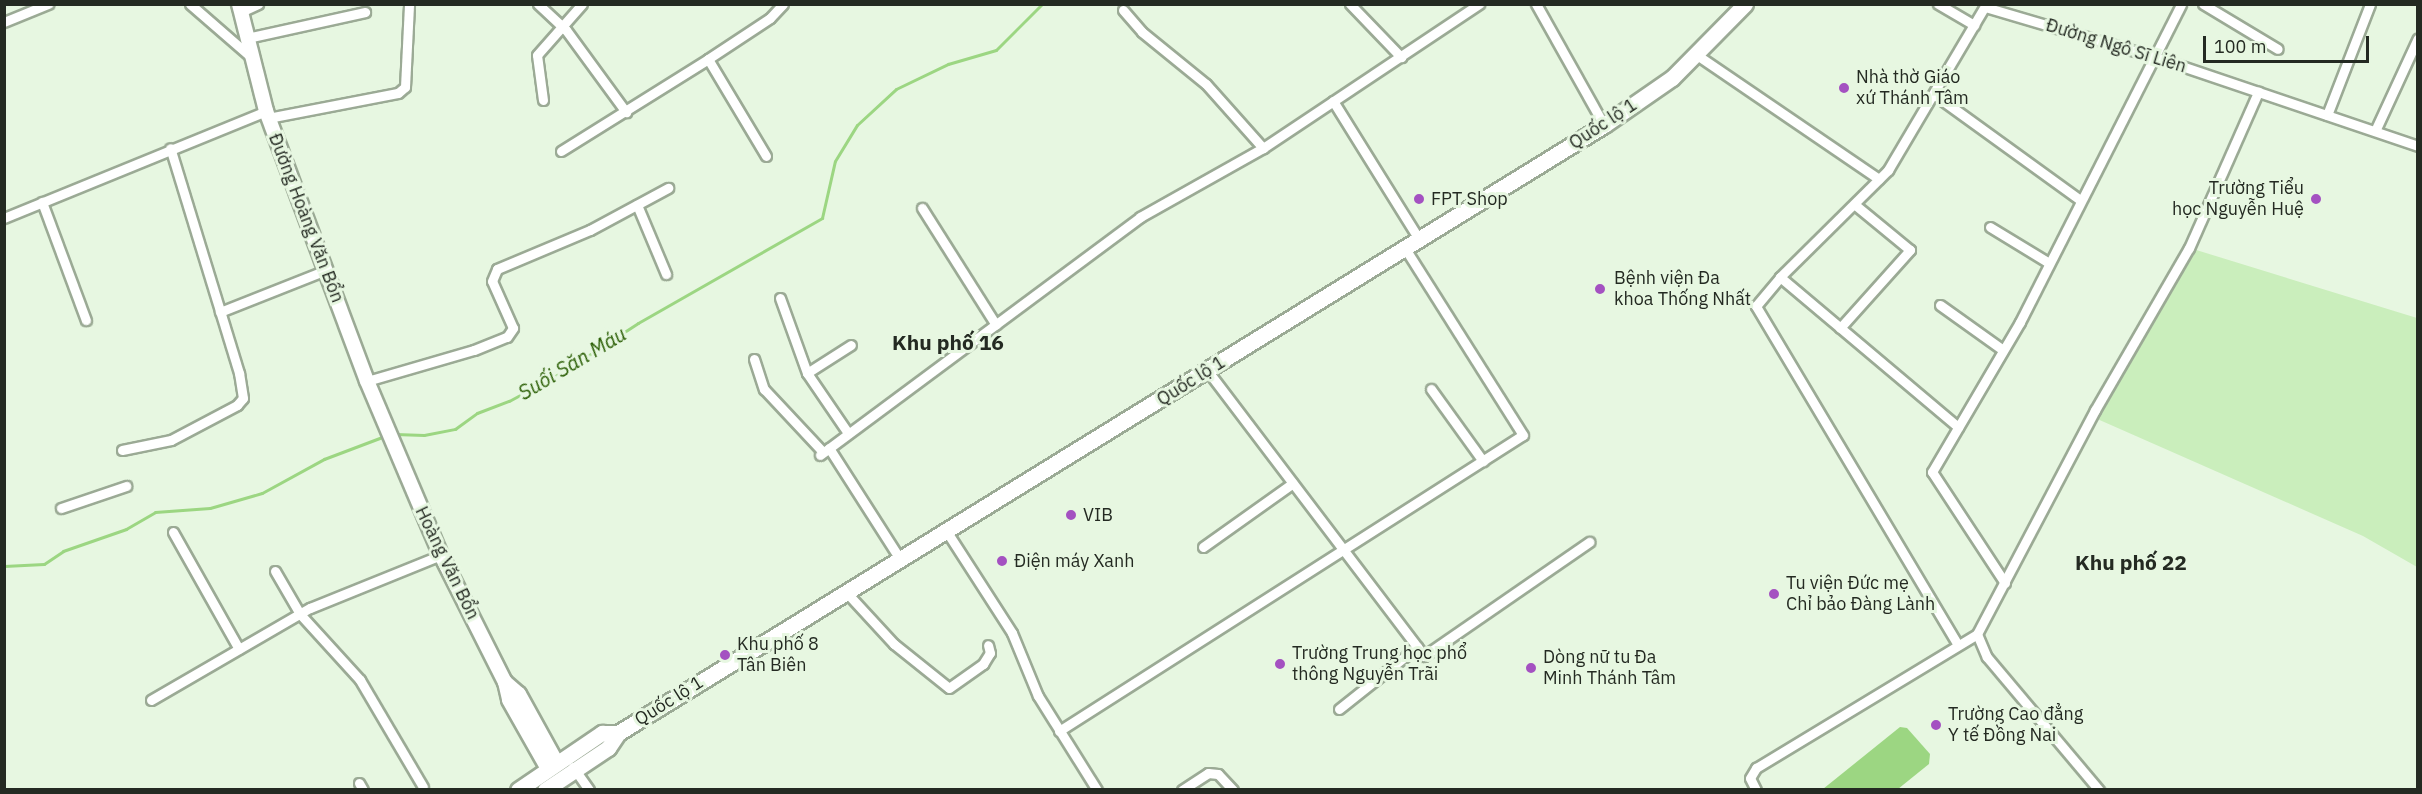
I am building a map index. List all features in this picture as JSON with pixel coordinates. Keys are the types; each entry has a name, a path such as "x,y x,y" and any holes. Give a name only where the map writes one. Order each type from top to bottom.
{"highway":[{"name":"Quốc lộ 1","path":"518,789 608,748 618,733 1604,125 1672,78 1745,4"}],"main road":[{"name":"Đường Hoàng Văn Bổn","path":"240,8 267,114 386,428"},
{"name":"Hoàng Văn Bổn","path":"386,428 441,555 505,682 509,700 559,772"}],"street":[{"path":"4,22 48,4"},
{"path":"190,4 251,57"},
{"path":"240,8 258,4"},
{"path":"4,218 170,148 267,114 398,93 405,87 409,4"},
{"path":"538,4 563,28 626,112"},
{"path":"543,100 537,55 582,4"},
{"path":"561,150 626,112 708,59 770,18 783,4"},
{"path":"1350,4 1401,57"},
{"path":"824,452 1140,217 1263,148 1479,4"},
{"path":"1536,4 1604,125"},
{"path":"1938,4 1974,25"},
{"path":"2005,583 1932,472 2003,350 2152,56 2181,4"},
{"path":"2203,4 2278,49"},
{"path":"2327,115 2370,4"},
{"path":"1958,645 1756,306 1780,277 1879,179 1935,95 1985,6"},
{"name":"Đường Ngô Sĩ Liên","path":"1985,6 2152,56 2418,146"},
{"path":"1123,10 1142,32 1206,84 1263,148"},
{"path":"247,38 365,12"},
{"path":"2375,131 2418,38"},
{"path":"1697,55 1879,179"},
{"path":"708,59 766,156"},
{"path":"1756,789 1749,777 1756,768 1977,634 2095,410 2189,248 2258,92"},
{"path":"1935,95 2080,200"},
{"path":"1334,101 1419,239"},
{"path":"122,450 171,440 237,405 243,398 220,312 170,148"},
{"path":"367,381 507,337 513,328 492,281 497,269 590,230 668,188"},
{"path":"42,202 86,320"},
{"path":"1840,328 1910,250 1854,204"},
{"path":"637,205 666,274"},
{"path":"922,208 996,325"},
{"path":"1990,227 2049,263"},
{"path":"1059,731 1523,435 1405,248"},
{"path":"220,312 326,270"},
{"path":"1780,277 1958,427"},
{"path":"780,298 807,373 848,433"},
{"path":"1940,305 2003,350"},
{"path":"807,373 851,345"},
{"path":"754,359 764,389 824,452 900,559"},
{"path":"1207,370 1425,656 1589,542"},
{"path":"1431,389 1483,461"},
{"path":"1203,548 1293,483"},
{"path":"61,508 126,486"},
{"path":"173,532 239,649"},
{"path":"947,532 1012,633 1038,696 1097,789"},
{"path":"151,700 300,614 381,576 441,555"},
{"path":"275,571 300,614 360,680 423,787"},
{"path":"846,592 894,644 949,688 982,664 990,653 988,645"},
{"path":"1977,634 1987,657 2099,789"},
{"path":"1339,709 1417,646"},
{"path":"559,772 589,789"},
{"path":"1182,789 1208,773 1218,774 1233,789"}],"shaded area":[{"path":"2193,249 2417,318 2417,567 2363,536 2095,418"},
{"path":"1900,727 1907,728 1930,754 1929,764 1898,789 1823,789"}],"waterway":[{"name":"Suối Săn Máu","path":"395,434 424,435 455,429 477,413 509,401 566,370 638,323 822,218 835,161 857,125 896,89 948,64 996,50 1042,4"},
{"name":"Suối Săn Máu","path":"4,566 44,564 63,551 126,529 155,512 210,508 262,493 324,459 385,436"}],"place":[{"name":"Nhà thờ Giáo xứ Thánh Tâm","path":"1844,88"},
{"name":"FPT Shop","path":"1419,199"},
{"name":"Trường Tiểu học Nguyễn Huệ","path":"2316,199"},
{"name":"Bệnh viện Đa khoa Thống Nhất","path":"1600,289"},
{"name":"VIB","path":"1071,515"},
{"name":"Điện máy Xanh","path":"1002,561"},
{"name":"Tu viện Đức mẹ Chỉ bảo Đàng Lành","path":"1774,594"},
{"name":"Khu phố 8 Tân Biên","path":"725,655"},
{"name":"Trường Trung học phổ thông Nguyễn Trãi","path":"1280,664"},
{"name":"Dòng nữ tu Đa Minh Thánh Tâm","path":"1531,668"},
{"name":"Trường Cao đẳng Y tế Đồng Nai","path":"1936,725"}],"district":[{"name":"Khu phố 16","path":"948,342"},
{"name":"Khu phố 22","path":"2131,562"}]}
